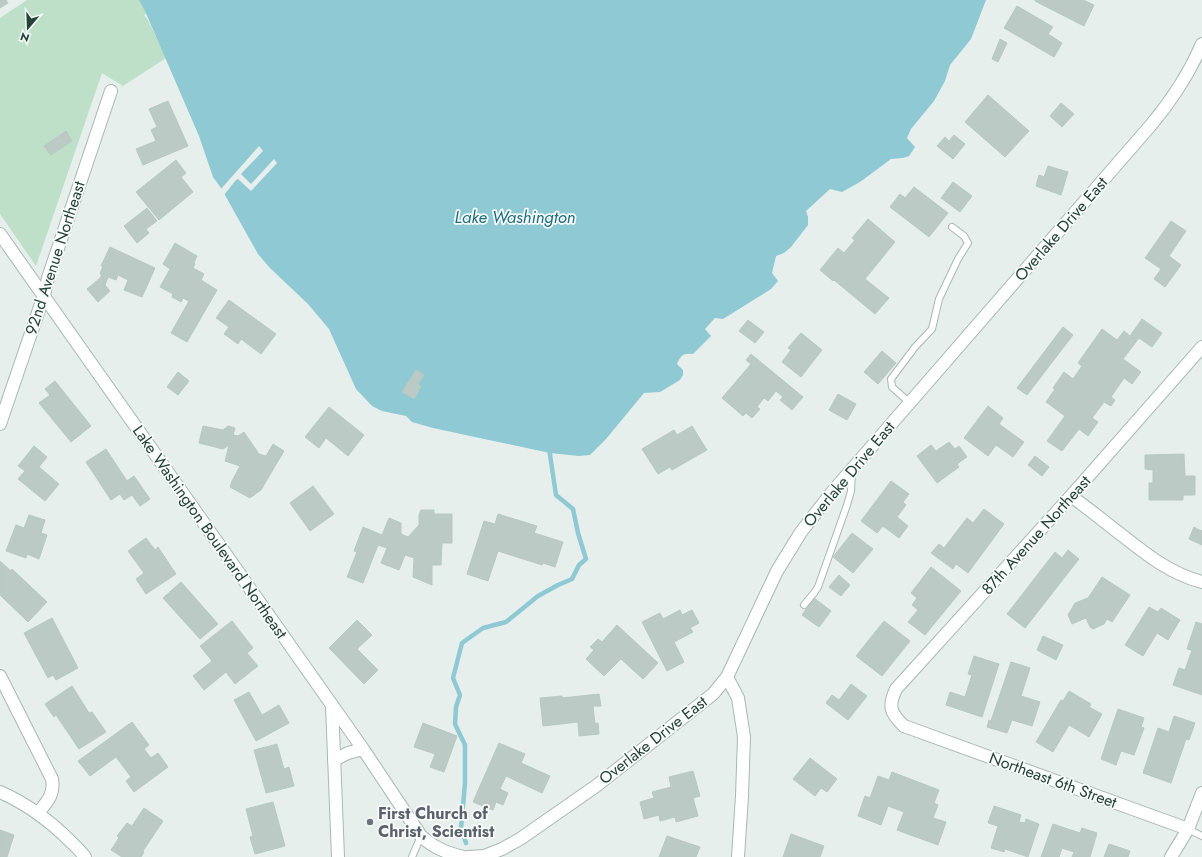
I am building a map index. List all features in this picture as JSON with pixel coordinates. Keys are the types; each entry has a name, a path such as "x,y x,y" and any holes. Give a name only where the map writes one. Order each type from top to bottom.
{"street":[{"name":"Overlake Drive East","path":"468,857 484,856 502,849 520,839 596,786 713,694 726,677 777,571 801,532 852,469 1164,110 1193,66 1202,44"},
{"name":"92nd Avenue Northeast","path":"0,424 111,92"},
{"name":"Lake Washington Boulevard Northeast","path":"0,234 332,705"},
{"name":"87th Avenue Northeast","path":"904,726 897,720 892,711 891,700 896,689 1072,496 1202,347"},
{"path":"1072,496 1150,557 1170,570 1202,582"},
{"path":"0,676 52,779 54,788 51,797 38,813"},
{"path":"726,677 738,698 744,737 738,857"},
{"path":"332,705 363,748 421,836 429,844 438,849 464,857"},
{"path":"332,705 338,857"},
{"name":"Northeast 6th Street","path":"904,726 1188,829"},
{"path":"334,760 363,748"},
{"path":"0,792 38,813 61,832 85,857"},
{"path":"1171,857 1188,829 1202,793"}],"lane":[{"path":"910,403 892,387 891,378 915,347 932,329 939,299 958,259 968,243 964,236 952,227"},
{"path":"804,605 818,587 840,527 851,491 852,469"},
{"name":"Northeast 6th Street","path":"1188,829 1202,836"},
{"path":"412,857 421,836"}],"green space":[{"path":"27,0 142,0 149,11 144,15 148,20 166,58 123,86 102,73 36,266 0,214 0,18"}],"water":[{"name":"Lake Washington","path":"139,0 986,0 971,39 950,65 945,81 934,101 911,129 907,138 915,147 909,156 891,159 860,182 842,192 830,189 806,211 808,225 791,247 784,253 776,256 772,273 778,281 771,289 723,319 715,318 705,329 711,336 693,354 685,354 680,358 677,364 683,370 683,375 680,380 660,392 644,393 606,439 590,455 579,456 550,453 433,428 412,422 406,416 382,411 372,406 356,389 329,329 308,304 270,268 258,254 221,188 213,177 199,136"}],"pier":[{"path":"259,146 263,151 241,174 251,184 274,159 277,163 251,191 238,179 224,195 220,190"}],"building":[{"path":"0,0 6,0 8,3 0,8"},
{"path":"1035,0 1083,0 1094,5 1084,26"},
{"path":"1017,6 1053,27 1048,34 1062,43 1054,57 1004,28"},
{"path":"1000,39 1007,43 998,62 992,59"},
{"path":"988,95 1029,131 1005,157 965,122"},
{"path":"168,101 188,146 143,165 136,149 156,141 151,130 157,127 149,109"},
{"path":"1061,103 1074,114 1062,127 1050,116"},
{"path":"66,131 72,141 51,155 44,146"},
{"path":"954,135 965,144 953,159 937,146 945,137 949,141"},
{"path":"176,160 186,173 181,177 193,192 159,220 136,192"},
{"path":"1048,166 1068,172 1061,195 1036,186 1039,175 1044,177"},
{"path":"953,182 972,196 960,212 941,198"},
{"path":"914,187 948,213 929,237 890,207 900,194 905,198"},
{"path":"147,208 157,221 146,229 149,233 137,243 124,226"},
{"path":"868,219 895,242 865,279 889,298 875,314 820,270 838,248 844,253 855,240 852,238"},
{"path":"1171,221 1186,231 1169,256 1181,265 1165,287 1154,279 1161,269 1145,258"},
{"path":"175,243 197,256 193,268 204,274 201,280 217,290 187,342 171,333 189,301 183,298 181,302 172,297 173,294 160,287 170,269 163,264"},
{"path":"110,247 155,268 142,297 124,290 128,280 118,275 116,280 108,277 105,285 110,291 98,302 87,289 99,280 102,274 100,274 103,266 101,266"},
{"path":"229,300 276,334 261,354 241,339 238,344 224,334 229,327 216,318"},
{"path":"1142,319 1162,333 1152,347 1139,338 1123,359 1141,372 1132,384 1124,378 1111,397 1115,400 1111,406 1104,402 1092,418 1098,422 1088,436 1079,429 1062,451 1047,441 1065,416 1046,402 1055,389 1053,388 1064,372 1073,379 1082,366 1078,363 1102,329 1117,340 1124,331 1130,336"},
{"path":"748,320 764,332 755,343 739,331"},
{"path":"1063,327 1073,335 1027,395 1017,388"},
{"path":"801,333 822,350 801,377 782,362 791,350 788,348"},
{"path":"882,351 896,363 878,384 864,372"},
{"path":"751,354 803,397 792,410 780,400 783,397 776,391 768,401 764,398 757,407 760,409 752,418 746,413 743,416 722,398 751,364 746,360"},
{"path":"416,370 424,375 418,384 421,387 414,399 402,392"},
{"path":"178,372 189,381 178,395 167,387"},
{"path":"55,381 91,426 71,442 39,403 50,395 45,389"},
{"path":"838,394 856,404 847,420 829,410"},
{"path":"988,406 1003,418 999,424 1024,442 1013,457 996,445 988,456 964,438"},
{"path":"329,407 364,435 348,456 326,438 319,448 305,437"},
{"path":"203,426 223,430 228,426 235,428 233,435 238,436 244,432 259,454 266,456 273,444 284,451 261,490 250,498 230,487 240,466 225,461 229,445 223,449 199,443"},
{"path":"692,426 707,450 672,470 670,467 658,474 642,449 674,430 677,435"},
{"path":"949,442 955,449 959,446 967,457 957,464 959,467 937,483 917,456 931,445 936,451"},
{"path":"34,446 47,457 39,467 59,484 45,501 18,479 25,471 18,466"},
{"path":"106,449 127,481 134,476 150,499 140,506 132,495 124,500 120,494 111,500 86,462"},
{"path":"1184,454 1185,476 1195,476 1195,495 1183,495 1183,500 1149,500 1149,483 1153,483 1153,470 1145,469 1145,455"},
{"path":"1035,456 1049,467 1042,476 1028,465"},
{"path":"891,481 909,494 903,502 906,505 897,517 908,526 899,538 883,526 877,533 861,521"},
{"path":"313,486 334,514 310,531 290,503"},
{"path":"984,509 1004,524 968,573 956,564 953,569 931,553 939,544 944,548 967,518 973,523"},
{"path":"421,510 434,510 434,514 452,514 452,543 442,543 441,565 432,565 432,585 413,577 414,558 405,555 399,570 381,563 387,548 378,545 363,583 347,577 357,552 354,551 363,527 382,535 389,518 401,523 401,534 408,537 419,525 419,515"},
{"path":"498,514 537,526 534,533 563,542 555,567 543,563 542,565 498,551 488,581 467,574 484,521 495,524"},
{"path":"29,515 45,520 41,533 47,535 39,559 27,554 26,558 6,551 16,525 24,528"},
{"path":"1194,527 1201,531 1202,530 1202,545 1189,539"},
{"path":"852,533 873,549 853,573 833,557"},
{"path":"146,538 155,550 158,547 176,574 146,594 136,579 144,573 128,551"},
{"path":"1068,550 1079,559 1025,628 1007,614 1055,552 1062,558"},
{"path":"0,561 11,571 12,569 47,602 28,622 0,595"},
{"path":"931,567 961,591 925,635 908,622 918,610 912,605 917,598 911,593"},
{"path":"839,575 850,585 841,596 829,587"},
{"path":"1102,577 1130,595 1112,622 1107,619 1104,624 1093,629 1090,627 1086,618 1072,624 1068,615 1075,603 1088,598"},
{"path":"181,582 218,624 200,639 163,598"},
{"path":"814,598 831,611 819,627 802,615"},
{"path":"1149,607 1158,612 1161,608 1180,620 1168,640 1157,633 1143,656 1125,645"},
{"path":"680,610 682,615 692,610 699,623 690,628 693,632 674,642 684,662 667,671 642,622 660,613 663,619"},
{"path":"52,618 78,668 56,680 53,675 48,678 24,633"},
{"path":"357,620 372,635 357,649 378,670 364,684 329,648"},
{"path":"232,621 253,648 247,653 258,666 235,684 226,672 204,690 193,676 212,661 200,646"},
{"path":"884,621 910,641 882,676 856,656"},
{"path":"1196,622 1202,624 1202,695 1173,685 1179,668 1185,670 1192,650 1187,649"},
{"path":"617,625 658,663 643,679 621,659 604,676 586,659 594,650 590,647 598,639 602,642"},
{"path":"1043,636 1063,645 1056,660 1037,650"},
{"path":"974,656 999,664 982,717 946,705 950,692 965,697 972,675 968,674"},
{"path":"1011,662 1030,668 1021,696 1040,702 1032,726 1012,720 1007,733 987,727 989,720 991,721"},
{"path":"851,684 867,696 848,720 826,703 832,695 839,700"},
{"path":"72,686 89,713 92,712 106,732 79,749 56,715 54,717 45,704"},
{"path":"1069,691 1091,704 1089,707 1102,714 1089,737 1069,725 1053,752 1036,742 1061,700 1063,701"},
{"path":"249,692 262,715 279,705 289,723 256,741 234,700"},
{"path":"599,694 601,706 593,706 595,724 598,723 599,734 579,736 578,722 543,726 540,698 562,696 562,698"},
{"path":"1118,709 1144,718 1141,727 1144,728 1134,755 1121,751 1116,765 1101,759"},
{"path":"1174,716 1195,723 1189,740 1186,739 1171,783 1143,773 1158,728 1169,732"},
{"path":"132,722 149,745 144,749 151,758 158,753 168,767 134,792 126,781 131,777 116,757 90,776 78,761"},
{"path":"423,723 457,736 444,772 430,767 435,754 414,747"},
{"path":"499,743 525,754 521,763 550,776 542,793 506,776 500,789 508,793 503,805 496,802 493,810 473,802"},
{"path":"277,744 284,769 289,767 294,786 266,793 254,750"},
{"path":"810,758 837,779 827,792 821,788 815,796 793,779"},
{"path":"693,771 700,796 693,798 698,816 676,822 675,817 660,821 659,815 644,819 640,802 654,798 652,792 671,787 669,777"},
{"path":"892,772 939,790 934,803 938,805 933,818 946,822 938,845 897,830 904,812 888,806 881,825 858,816 865,796 870,798 878,776 889,780"},
{"path":"273,802 285,846 255,854 250,837 253,836 246,809"},
{"path":"994,806 1021,815 1019,822 1025,823 1026,819 1039,824 1028,857 1005,849 1004,852 991,848 998,826 988,823"},
{"path":"144,808 163,821 143,851 144,852 141,857 122,857 111,850 119,838 117,836 127,823 132,826"},
{"path":"1053,824 1080,833 1082,828 1097,833 1090,857 1072,857 1074,852 1062,848 1059,857 1041,857"},
{"path":"0,830 14,835 7,857 0,857"},
{"path":"791,834 824,846 820,857 783,857"},
{"path":"667,836 700,847 696,857 659,857"},
{"path":"1109,844 1130,851 1128,857 1104,857"}],"waterway":[{"path":"466,843 461,828 465,783 465,745 455,724 456,707 460,695 453,678 462,643 483,628 506,622 538,596 572,579 579,565 586,559 578,533 573,509 556,495 549,448"}],"place":[{"name":"First Church of Christ, Scientist","path":"370,822"}]}
